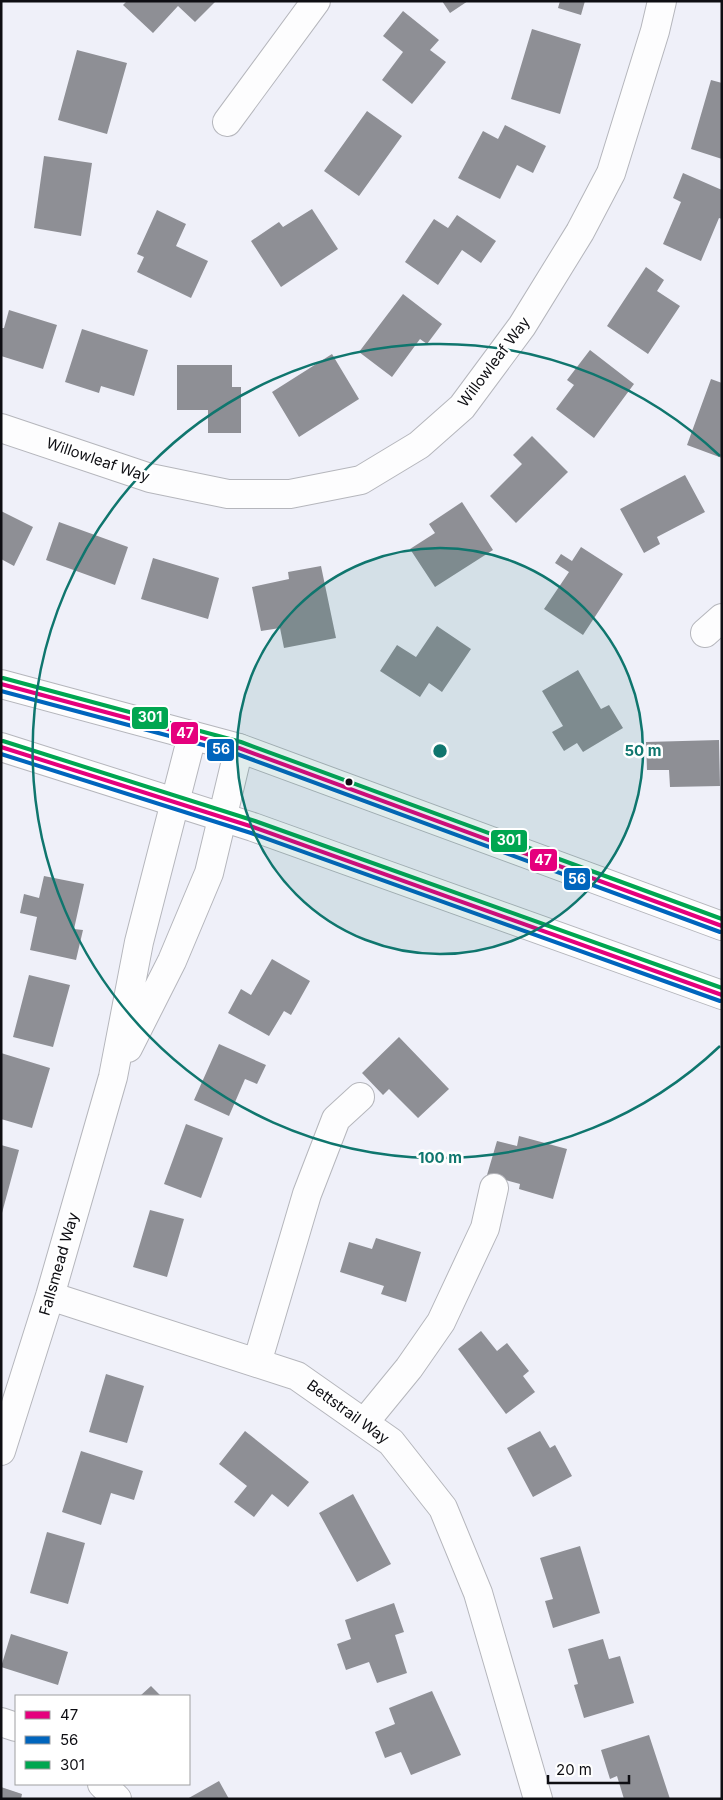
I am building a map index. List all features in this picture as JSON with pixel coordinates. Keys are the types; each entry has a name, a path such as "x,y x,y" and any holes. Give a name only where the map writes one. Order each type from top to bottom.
{"street":[{"path":"227,122 316,1"},
{"name":"Willowleaf Way","path":"1,428 150,478 228,494 290,494 361,480 419,445 462,407 522,326 580,232 611,173 655,31 662,1"},
{"path":"1,684 239,748 722,926"},
{"name":"Fallsmead Way","path":"1,1451 50,1296 113,1077 139,942 192,736"},
{"path":"1,747 174,804 224,817 722,995"},
{"name":"Fallsmead Way","path":"113,1077 172,962 214,859 239,748"},
{"path":"257,1363 308,1194 336,1119 360,1097"},
{"path":"364,1423 409,1368 441,1322 485,1228 494,1188"},
{"name":"Bettstrail Way","path":"50,1296 297,1376 391,1442 443,1508 478,1593 538,1799"},
{"path":"1,1722 15,1727"},
{"path":"103,1785 117,1799"}],"building":[{"path":"127,1 216,1 195,22 178,6 153,33 123,5"},
{"path":"442,1 468,1 450,13"},
{"path":"560,1 585,1 581,15 558,8"},
{"path":"403,11 439,40 430,50 446,62 412,104 382,80 403,52 383,36"},
{"path":"532,29 581,44 560,114 511,99"},
{"path":"77,50 127,63 107,134 58,120"},
{"path":"711,80 722,83 722,159 691,149"},
{"path":"367,111 402,136 359,196 324,171"},
{"path":"505,125 546,146 533,173 517,165 500,199 458,178 483,131 498,139"},
{"path":"44,156 92,163 81,236 34,228"},
{"path":"683,173 722,190 722,219 719,218 701,261 663,244 681,202 673,198"},
{"path":"312,209 338,249 281,287 251,241 279,222 283,227"},
{"path":"157,210 186,224 176,246 208,261 191,298 137,272 144,257 137,254"},
{"path":"457,215 496,241 481,263 462,250 438,285 405,262 434,219 448,228"},
{"path":"646,267 664,280 657,291 680,306 648,354 607,326"},
{"path":"403,294 442,324 427,344 420,339 392,377 359,352"},
{"path":"9,310 57,325 43,369 1,356 1,328 4,328"},
{"path":"82,329 148,350 134,396 101,386 99,393 65,382"},
{"path":"590,350 634,384 594,438 556,409 574,385 567,380"},
{"path":"332,354 359,399 299,437 272,392"},
{"path":"177,365 232,365 232,387 241,387 241,433 208,433 208,410 177,410"},
{"path":"711,379 722,383 722,458 687,445"},
{"path":"532,436 568,472 516,523 490,496 522,464 513,455"},
{"path":"685,475 705,512 657,537 660,544 644,553 620,509"},
{"path":"462,502 493,550 435,587 410,549 435,533 429,524"},
{"path":"1,511 33,527 14,566 1,559"},
{"path":"59,522 128,547 115,585 46,560"},
{"path":"581,547 623,574 583,635 544,609 569,572 555,563 561,554 572,561"},
{"path":"153,558 219,578 208,619 141,599"},
{"path":"321,566 336,638 284,648 280,628 261,631 252,587 289,579 288,572"},
{"path":"437,626 471,649 442,692 429,683 420,697 380,671 397,645 416,657"},
{"path":"578,670 601,709 609,705 623,728 583,752 577,743 564,751 552,732 563,726 542,691"},
{"path":"719,740 720,786 670,787 669,770 647,770 646,742"},
{"path":"44,876 84,884 74,929 83,930 76,960 30,950 37,917 20,913 24,894 39,898"},
{"path":"272,959 310,981 291,1015 284,1011 269,1036 228,1013 241,989 251,995"},
{"path":"29,975 70,985 53,1047 13,1037"},
{"path":"399,1037 449,1089 418,1118 389,1089 383,1095 362,1073"},
{"path":"219,1044 266,1065 257,1084 245,1079 229,1116 194,1100"},
{"path":"1,1053 50,1068 32,1128 1,1119"},
{"path":"186,1124 223,1138 201,1198 164,1184"},
{"path":"519,1136 567,1149 553,1199 519,1189 520,1184 487,1175 497,1141 517,1146"},
{"path":"1,1145 19,1150 2,1213 1,1213"},
{"path":"150,1210 184,1219 167,1277 133,1267"},
{"path":"376,1238 421,1252 406,1302 381,1294 384,1286 340,1272 349,1242 372,1249"},
{"path":"481,1331 497,1351 507,1343 529,1371 523,1376 535,1392 506,1414 458,1349"},
{"path":"106,1374 144,1386 127,1443 89,1432"},
{"path":"245,1431 309,1482 288,1507 272,1494 254,1517 234,1502 247,1486 219,1464"},
{"path":"540,1431 550,1448 555,1445 572,1476 533,1497 507,1448"},
{"path":"81,1451 143,1471 134,1500 111,1493 101,1525 62,1512"},
{"path":"353,1494 391,1564 357,1582 319,1513"},
{"path":"47,1532 85,1543 68,1604 30,1593"},
{"path":"580,1546 600,1613 553,1628 545,1601 553,1599 540,1558"},
{"path":"394,1603 404,1632 395,1635 407,1673 377,1683 369,1662 346,1670 337,1644 351,1639 345,1620"},
{"path":"11,1634 68,1652 58,1685 1,1667"},
{"path":"603,1639 609,1659 620,1656 634,1703 584,1718 574,1685 578,1684 568,1649"},
{"path":"151,1686 160,1695 141,1695"},
{"path":"432,1691 461,1755 411,1775 401,1752 385,1758 375,1732 395,1724 389,1708"},
{"path":"649,1735 670,1799 624,1799 617,1776 610,1779 601,1750"},
{"path":"219,1781 229,1799 187,1799"},
{"path":"1,1787 22,1794 21,1799 1,1799"}],"transit line":[{"name":"301","path":"3,678 241,742 722,919"},
{"name":"47","path":"1,684 239,748 722,926"},
{"name":"56","path":"1,691 237,754 720,932"},
{"name":"301","path":"3,741 255,821 722,988"},
{"name":"47","path":"1,747 253,827 722,995"},
{"name":"56","path":"1,754 251,833 720,1001"}]}
